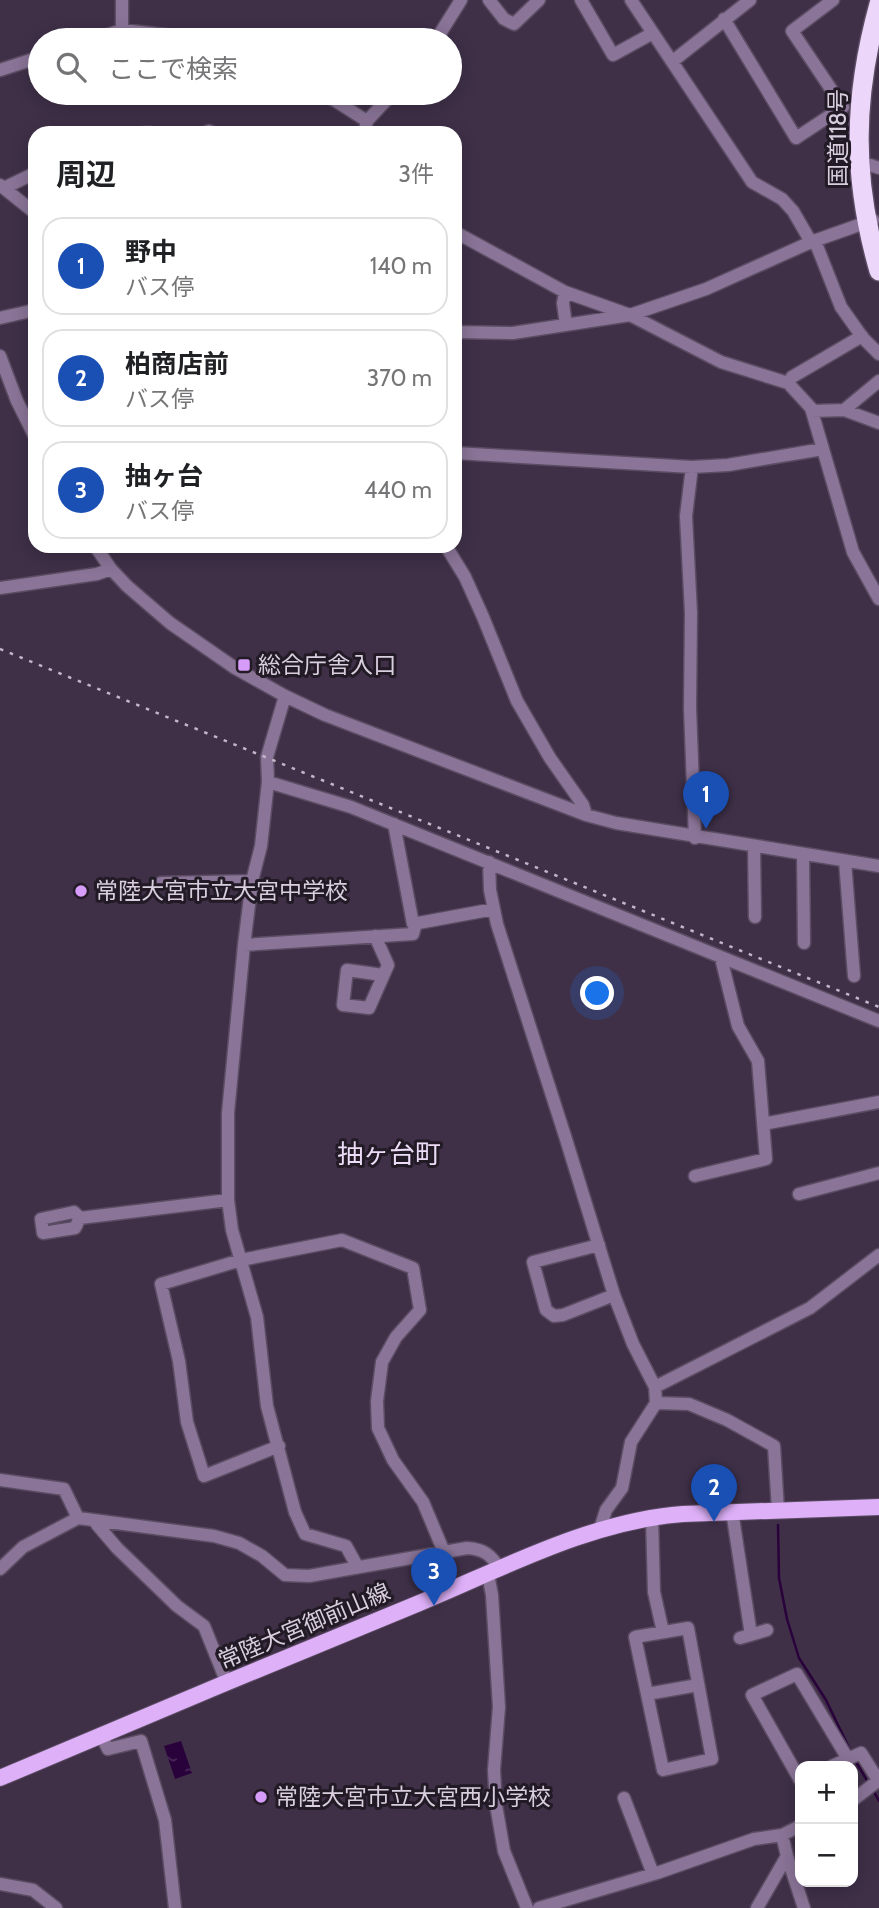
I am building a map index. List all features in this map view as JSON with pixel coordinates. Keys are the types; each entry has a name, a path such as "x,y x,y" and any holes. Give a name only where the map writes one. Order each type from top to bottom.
{"highway":[{"path":"872,0 879,6"},
{"name":"国道118号","path":"874,223 859,165 859,102 869,40 879,6"},
{"name":"国道118号","path":"879,51 871,102 874,223 879,271"}],"main road":[{"name":"常陸大宮御前山線","path":"0,1778 600,1529 652,1517 732,1511 879,1507"}],"street":[{"path":"122,0 122,28"},
{"path":"444,28 461,0"},
{"path":"489,0 504,19 514,24 539,0"},
{"path":"581,0 614,55 653,33"},
{"path":"631,0 752,182 782,199 793,211 813,242 841,307 879,354"},
{"path":"673,61 750,0"},
{"path":"724,19 796,138 843,107 792,30 833,0"},
{"path":"0,71 28,61"},
{"path":"338,105 364,126"},
{"path":"366,126 383,105"},
{"path":"28,176 2,186 28,207"},
{"path":"462,332 513,333 630,315 706,289 813,242 874,223"},
{"path":"462,236 565,292 630,315 721,362 788,383 812,411 853,552 879,599"},
{"path":"565,292 562,303 566,326"},
{"path":"0,318 28,312"},
{"path":"788,383 792,377 862,336"},
{"path":"0,356 16,401 28,424"},
{"path":"844,410 879,381"},
{"path":"812,411 844,410 879,423"},
{"path":"462,453 692,467 728,465 822,449"},
{"path":"692,467 686,516 691,614 690,708 695,838"},
{"path":"100,553 127,586 170,623 235,668 325,715 586,815 695,838 879,866"},
{"path":"450,553 465,577 517,701 550,758 583,805 586,815"},
{"path":"0,588 97,574 111,569"},
{"path":"285,696 267,757 268,782 261,846 252,881 244,945 228,1114 228,1200 232,1230 257,1317 267,1406 295,1511 305,1534 346,1546 357,1566"},
{"path":"268,782 351,807 879,1021"},
{"path":"394,824 413,924 494,909"},
{"path":"754,846 755,917"},
{"path":"803,854 804,943"},
{"path":"845,861 854,976"},
{"path":"489,862 494,909 598,1245 633,1344 655,1387 656,1403 631,1441 622,1488 606,1510 600,1529"},
{"path":"161,883 252,881"},
{"path":"244,945 413,933 416,923"},
{"path":"375,936 388,965 383,975"},
{"path":"695,1176 766,1160 758,1060 738,1026 721,958"},
{"path":"763,1124 879,1102"},
{"path":"799,1194 879,1173"},
{"path":"80,1219 228,1200"},
{"path":"279,1446 204,1476 187,1422 178,1361 161,1284 241,1261 342,1240 413,1268 420,1310 396,1337 382,1362 377,1401 378,1428 393,1460 423,1502 443,1552"},
{"path":"598,1245 533,1262 546,1310 554,1316 563,1315 614,1295"},
{"path":"655,1387 810,1308 879,1255"},
{"path":"656,1403 689,1404 727,1420 774,1446 778,1510"},
{"path":"0,1480 64,1489 78,1518"},
{"path":"732,1511 746,1637 767,1630"},
{"path":"652,1517 654,1592 663,1632"},
{"path":"0,1569 23,1547 78,1518 214,1536 239,1543 262,1556 285,1575 309,1576 443,1552 479,1549 493,1558 492,1595 499,1700 494,1770 496,1805 504,1851 527,1908"},
{"path":"94,1521 117,1548 177,1606 204,1626 227,1683"},
{"path":"688,1628 698,1685 712,1759 663,1770 635,1637 688,1628"},
{"path":"795,1771 752,1696 797,1674 848,1759"},
{"path":"647,1693 698,1685"},
{"path":"101,1735 108,1749 141,1741 165,1820 176,1908"},
{"path":"843,1761 861,1753 878,1780 858,1796"},
{"path":"624,1798 653,1874"},
{"path":"539,1908 653,1874 754,1839 782,1835 795,1828"},
{"path":"782,1835 804,1908"},
{"path":"757,1908 788,1856"},
{"path":"0,1884 33,1890 56,1908"}],"water":[{"path":"181,1741 192,1773 175,1779 164,1746"}],"waterway":[{"path":"778,1525 779,1578 787,1619 799,1658 826,1700 852,1754"},
{"path":"855,1760 869,1784"},
{"path":"873,1790 879,1801"}],"railway":[{"path":"0,649 879,1007"}],"place":[{"name":"総合庁舎入口","path":"244,665"},
{"name":"野中","path":"706,829"},
{"name":"常陸大宮市立大宮中学校","path":"81,891"},
{"name":"柏商店前","path":"714,1522"},
{"name":"抽ヶ台","path":"434,1606"},
{"name":"常陸大宮市立大宮西小学校","path":"261,1797"}],"district":[{"name":"抽ヶ台町","path":"389,1154"}]}
